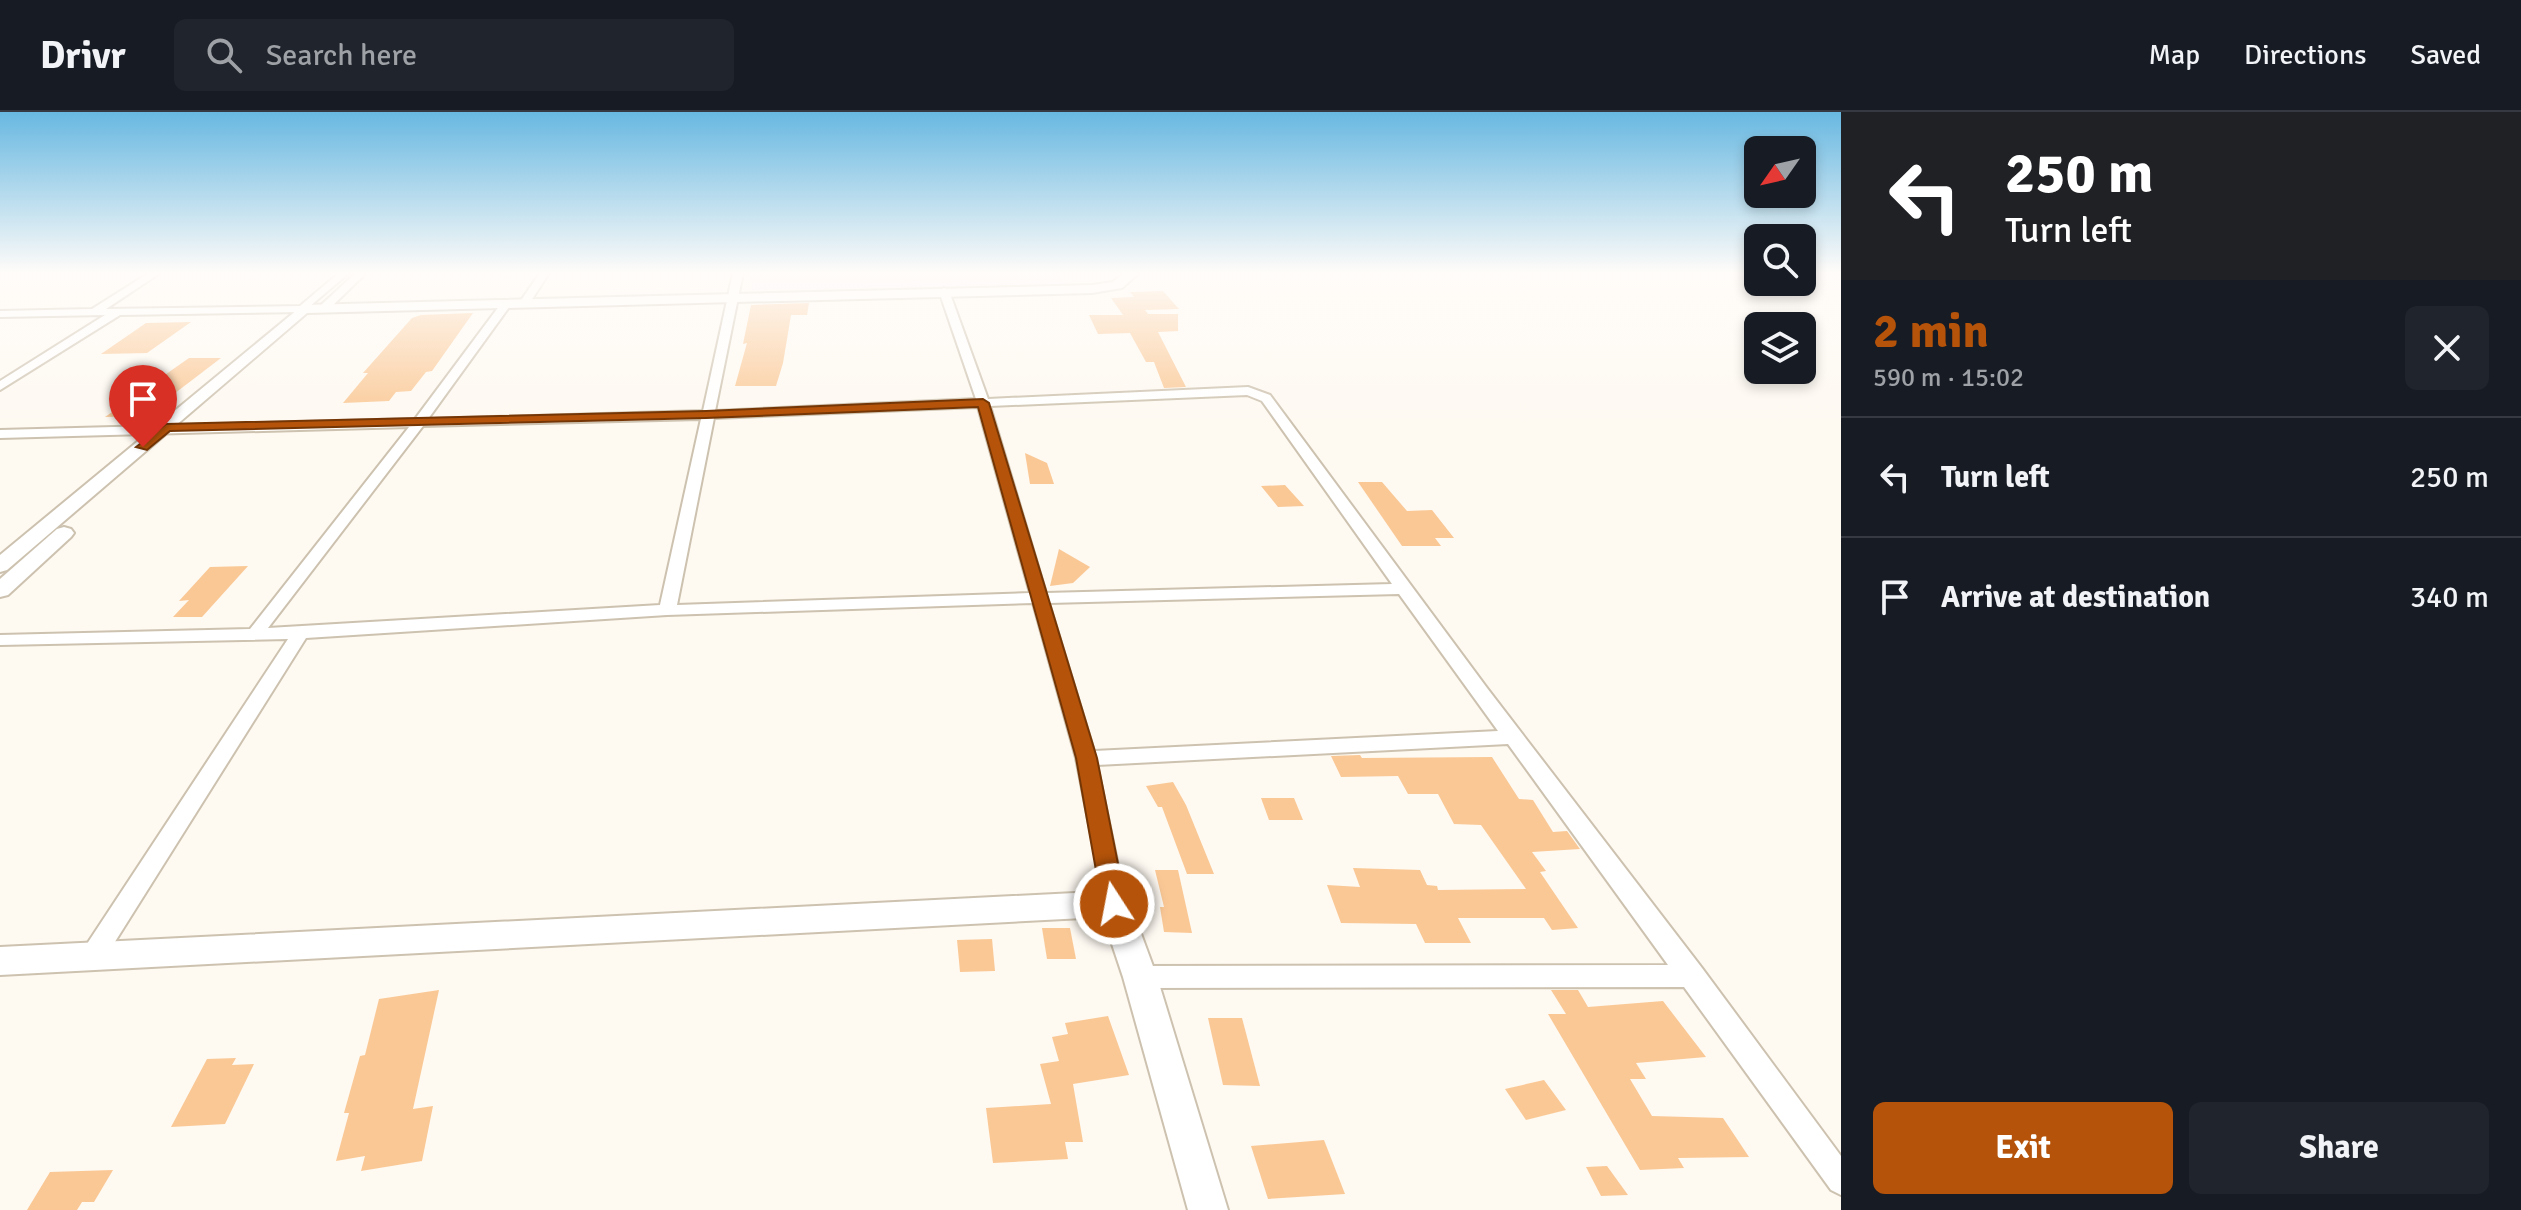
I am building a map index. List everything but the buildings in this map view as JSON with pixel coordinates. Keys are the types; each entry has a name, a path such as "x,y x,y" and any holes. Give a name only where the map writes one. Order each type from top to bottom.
{"street":[{"path":"0,386 99,324"},
{"path":"0,566 285,324"},
{"path":"0,590 305,324"},
{"path":"256,633 491,324"},
{"path":"667,610 727,324"},
{"path":"956,324 983,403 1042,598 1086,758 1114,904 1140,977 1208,1210"},
{"path":"0,434 421,420 706,415 1248,391 1259,394 1266,398 1401,589 1693,976 1841,1180"},
{"path":"0,640 300,633 667,610 1401,589"},
{"path":"92,957 300,633"},
{"path":"1086,758 1511,737"},
{"path":"0,961 1114,904"},
{"path":"1140,977 1693,976"}],"route":[{"path":"143,447 166,427 706,415 983,403 1086,758 1114,904"}]}
